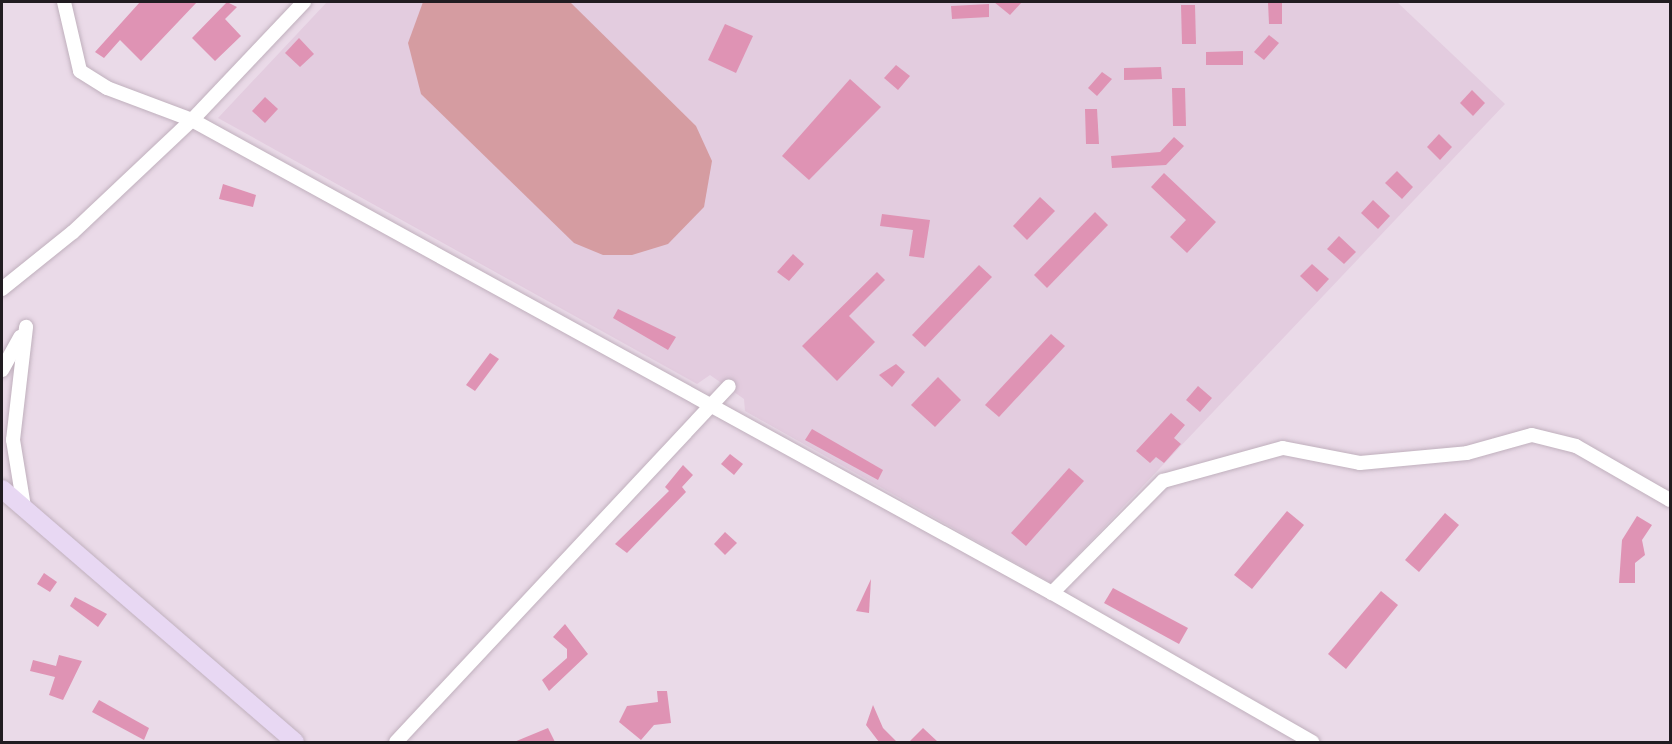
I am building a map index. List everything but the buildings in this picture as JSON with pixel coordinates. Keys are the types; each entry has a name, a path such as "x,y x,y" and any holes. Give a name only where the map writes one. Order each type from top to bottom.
{"main road":[{"path":"2,489 295,742"}],"street":[{"path":"64,2 80,71 162,114 192,120 1052,593 1312,742"},
{"path":"2,288 73,232 192,120 304,2"},
{"path":"2,370 26,327 13,440 24,507"},
{"path":"396,742 729,387"},
{"path":"1052,593 1163,481 1283,448 1359,463 1467,453 1532,435 1576,446 1671,500"}],"shaded area":[{"path":"327,2 1397,2 1505,104 1051,583 745,411 744,399 710,375 697,384 218,118"},
{"path":"423,2 570,2 696,126 712,161 704,207 668,244 632,255 603,255 574,243 421,94 408,43"}]}
